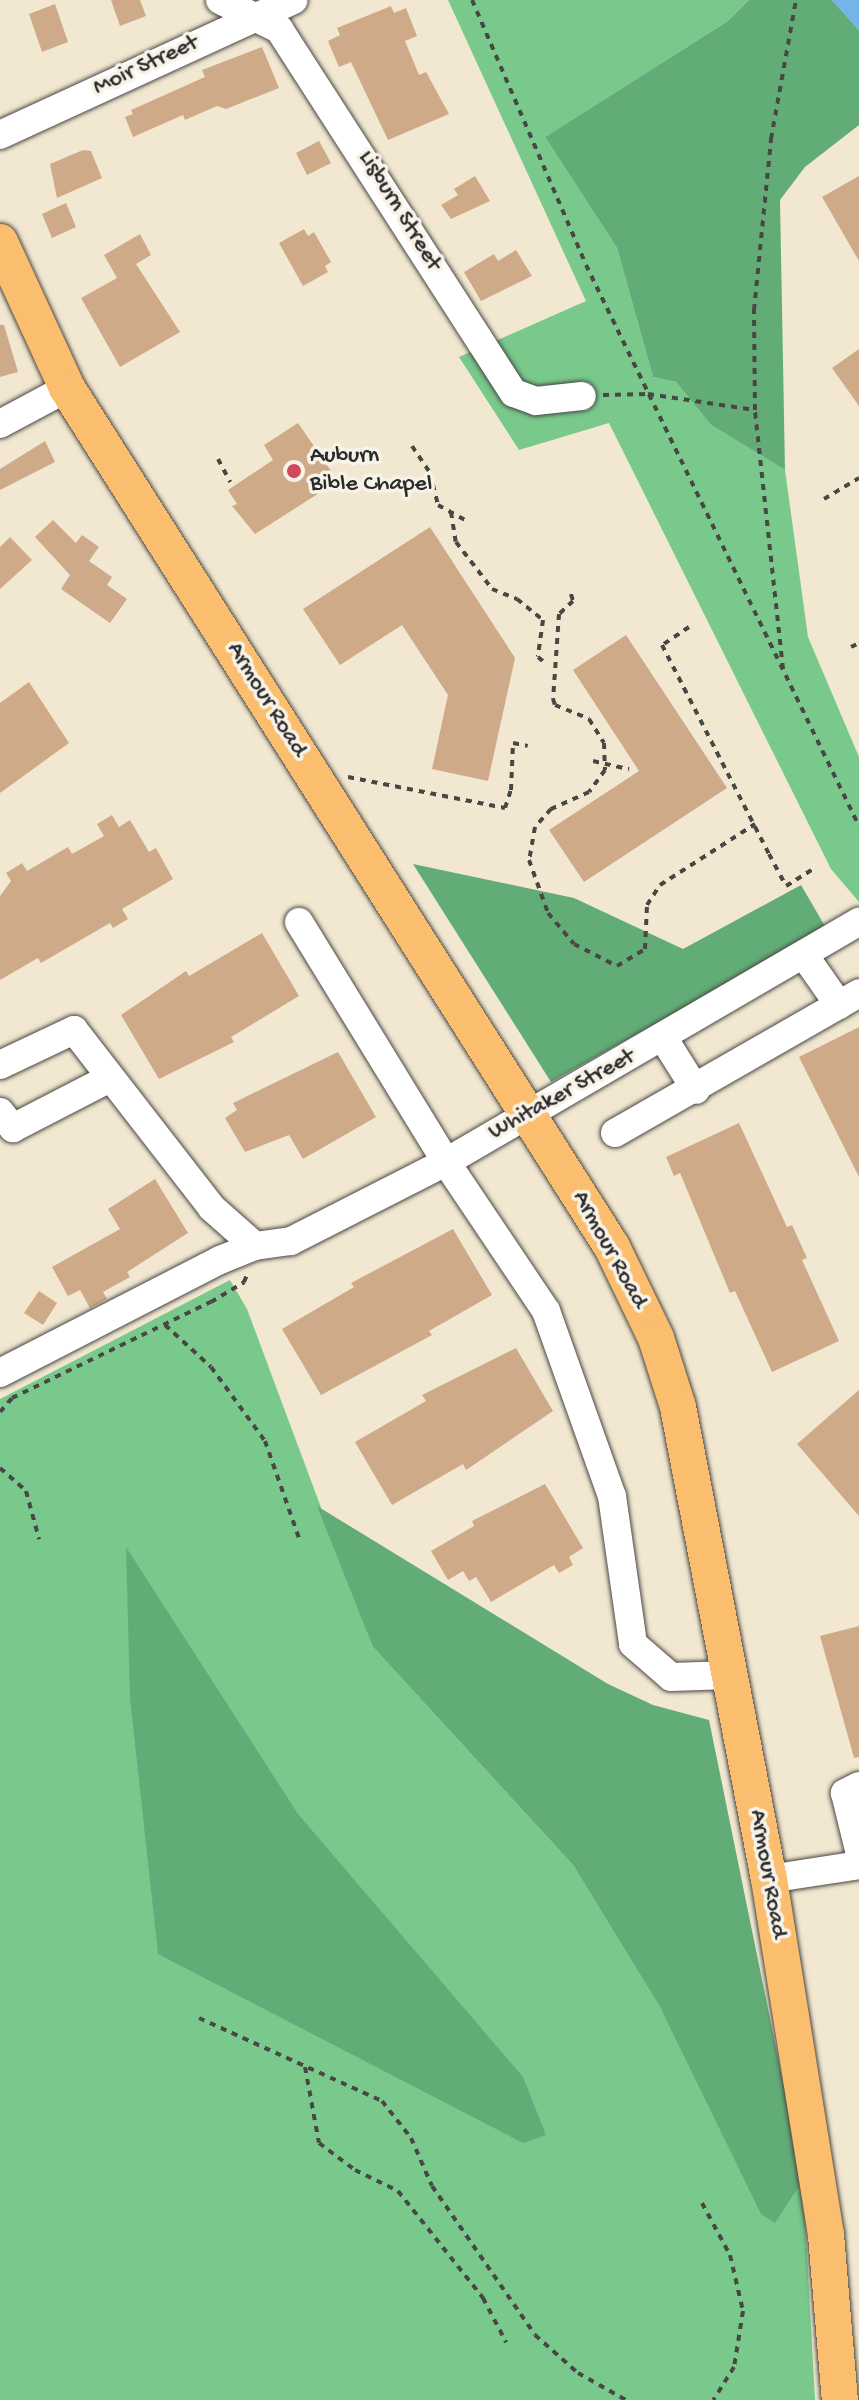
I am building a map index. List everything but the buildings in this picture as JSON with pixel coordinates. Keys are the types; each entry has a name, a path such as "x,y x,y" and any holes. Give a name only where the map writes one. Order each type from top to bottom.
{"main road":[{"name":"Armour Road","path":"0,242 67,388 612,1247 656,1338 678,1407 769,1879 826,2235 840,2400"}],"street":[{"name":"Lisburn Street","path":"220,0 279,29 317,82 514,393 536,401 582,396"},
{"name":"Moir Street","path":"0,135 250,17 293,0"},
{"path":"0,424 67,388"},
{"path":"299,922 446,1162 546,1311 612,1496 633,1644 671,1677 730,1675"},
{"name":"Whitaker Street","path":"0,1373 255,1246 291,1241 446,1162 527,1111 664,1039 859,922"},
{"path":"615,1133 696,1090 849,999 804,955"},
{"path":"0,1065 74,1030 212,1208 255,1246"},
{"path":"664,1039 696,1090"},
{"path":"0,1112 13,1128 110,1078"},
{"path":"859,1786 845,1793 859,1850"},
{"path":"769,1879 859,1865"}],"path":[{"path":"472,0 648,394 783,676 859,826"},
{"path":"783,676 755,410 754,310 771,139 796,0"},
{"path":"582,396 648,394 755,410"},
{"path":"412,446 430,473 438,505 469,522"},
{"path":"218,459 230,482"},
{"path":"824,499 859,478"},
{"path":"451,512 456,542 492,589 517,599 543,620 538,657 544,662"},
{"path":"571,594 573,601 559,614 553,699 555,705 589,719 604,743 605,765 589,792 551,809 535,827 529,860 548,913 574,944 617,966 645,949 647,905 660,885 755,824"},
{"path":"689,627 662,645 786,886 813,869"},
{"path":"851,647 859,643"},
{"path":"337,775 505,808 511,790 509,756 513,743 528,746"},
{"path":"593,761 629,769"},
{"path":"0,1412 12,1398 165,1325 244,1282 255,1246"},
{"path":"165,1325 211,1367 265,1441 300,1541"},
{"path":"0,1468 26,1491 39,1539"},
{"path":"199,2018 382,2101 411,2138 432,2186 535,2335 578,2373 626,2400"},
{"path":"305,2065 319,2143 355,2170 398,2191 483,2298 506,2342"},
{"path":"702,2203 730,2255 743,2311 734,2367 713,2400"}],"green space":[{"path":"448,0 749,0 728,21 545,137 617,248 653,377 676,382 711,425 785,470 808,637 859,757 859,902 831,869 609,423 519,450 459,357 586,301"},
{"path":"749,0 832,0 859,30 859,125 805,167 780,200 785,470 711,425 676,382 653,377 617,248 545,137 728,21"},
{"path":"413,864 574,898 683,949 801,885 826,928 551,1082"},
{"path":"230,1280 247,1309 373,1647 573,1865 661,2009 803,2180 815,2400 0,2400 0,1399"},
{"path":"317,1506 608,1684 653,1705 709,1720 803,2180 775,2223 761,2214 661,2009 573,1865 373,1647"},
{"path":"126,1547 298,1814 523,2077 546,2135 523,2143 158,1954 130,1698"}],"water":[{"path":"832,0 859,0 859,30"}],"place":[{"name":"Auburn Bible Chapel","path":"294,471"}]}
